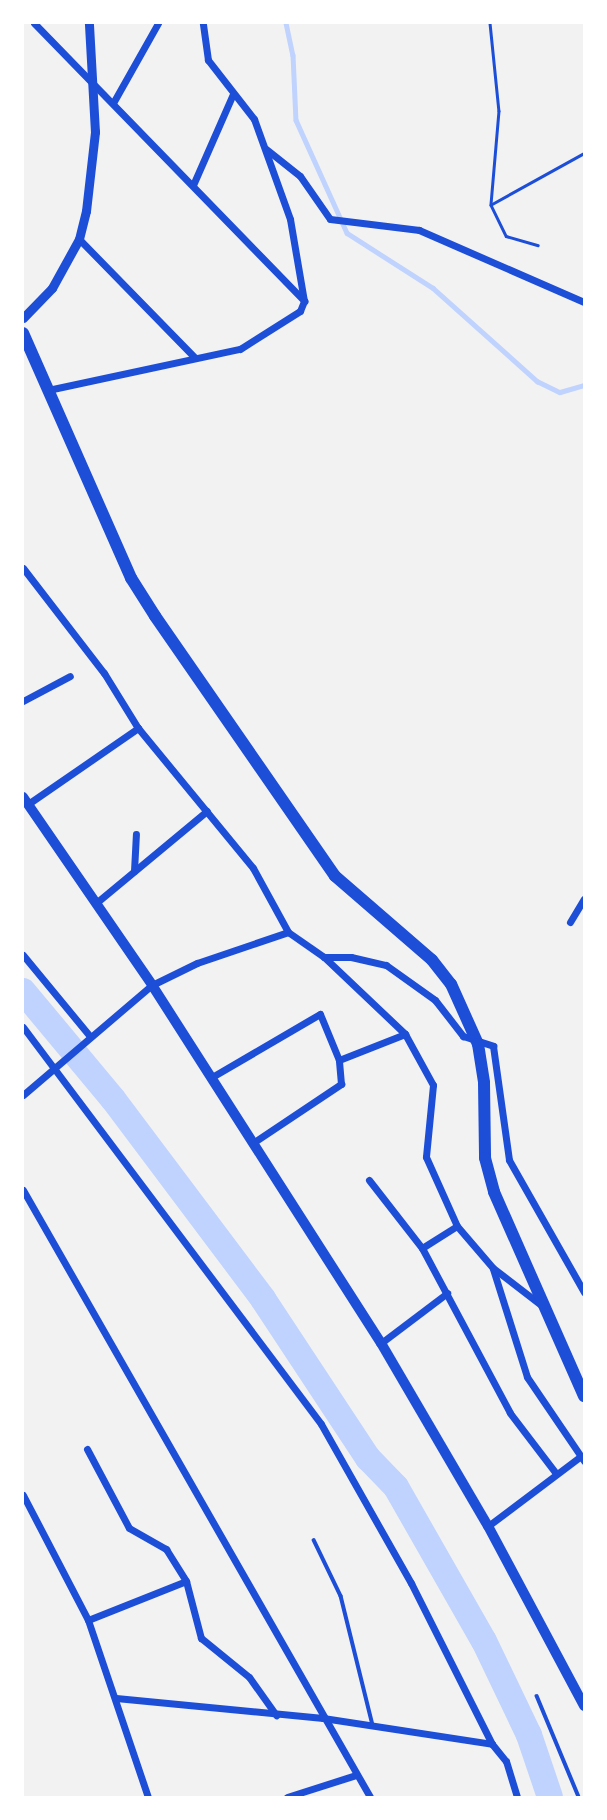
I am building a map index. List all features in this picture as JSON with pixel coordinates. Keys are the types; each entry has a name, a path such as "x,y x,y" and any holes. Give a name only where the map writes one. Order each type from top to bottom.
{"highway":[{"path":"23,333 131,578 155,616 335,876 432,960 451,984 478,1044 485,1083 485,1158 494,1192 584,1396"}],"main road":[{"path":"25,800 152,985 381,1343 488,1526 584,1706"}],"street":[{"path":"34,23 304,301"},
{"path":"23,318 51,289 79,239 93,173 89,23"},
{"path":"113,103 158,23"},
{"path":"48,390 240,349 300,311 304,301 290,219 254,119 208,61 203,23"},
{"path":"193,186 233,94"},
{"path":"265,148 300,176 318,206 337,222 419,230 584,302"},
{"path":"79,239 195,359"},
{"path":"23,568 104,673 138,728 253,868 288,932 324,957 346,983 405,1034 433,1086 426,1157 457,1226 493,1268 545,1308"},
{"path":"23,701 70,676"},
{"path":"25,800 138,728"},
{"path":"96,903 207,811"},
{"path":"134,871 135,834"},
{"path":"570,922 584,899"},
{"path":"23,1095 152,985 197,963 288,932"},
{"path":"23,955 88,1037"},
{"path":"324,957 351,957 386,965 435,1000 463,1036 478,1044 493,1046 509,1160 584,1292"},
{"path":"212,1077 320,1014 339,1060 341,1084 254,1142"},
{"path":"23,1027 321,1424 411,1583 492,1744 506,1761 517,1797"},
{"path":"339,1060 405,1034"},
{"path":"369,1180 422,1248 510,1413 555,1472"},
{"path":"23,1190 25,1200 370,1797"},
{"path":"422,1248 457,1226"},
{"path":"488,1526 555,1472 582,1458 527,1377 493,1268"},
{"path":"381,1343 447,1293"},
{"path":"88,1449 129,1528 166,1549 186,1581 201,1638 249,1677 276,1715"},
{"path":"23,1495 88,1620 148,1797"},
{"path":"88,1620 186,1581"},
{"path":"116,1698 323,1718 492,1744"},
{"path":"287,1797 356,1774"}],"lane":[{"path":"314,1540 341,1596 373,1725"},
{"path":"537,1696 579,1797"}],"path":[{"path":"490,23 499,111 491,205 506,236 538,245"},
{"path":"491,205 584,153"}],"waterway":[{"path":"286,23 293,55 296,120 347,233 433,288 537,381 560,392 584,385"},
{"path":"23,991 113,1099 263,1299 368,1458 396,1487 484,1641 529,1735 550,1797"}]}
